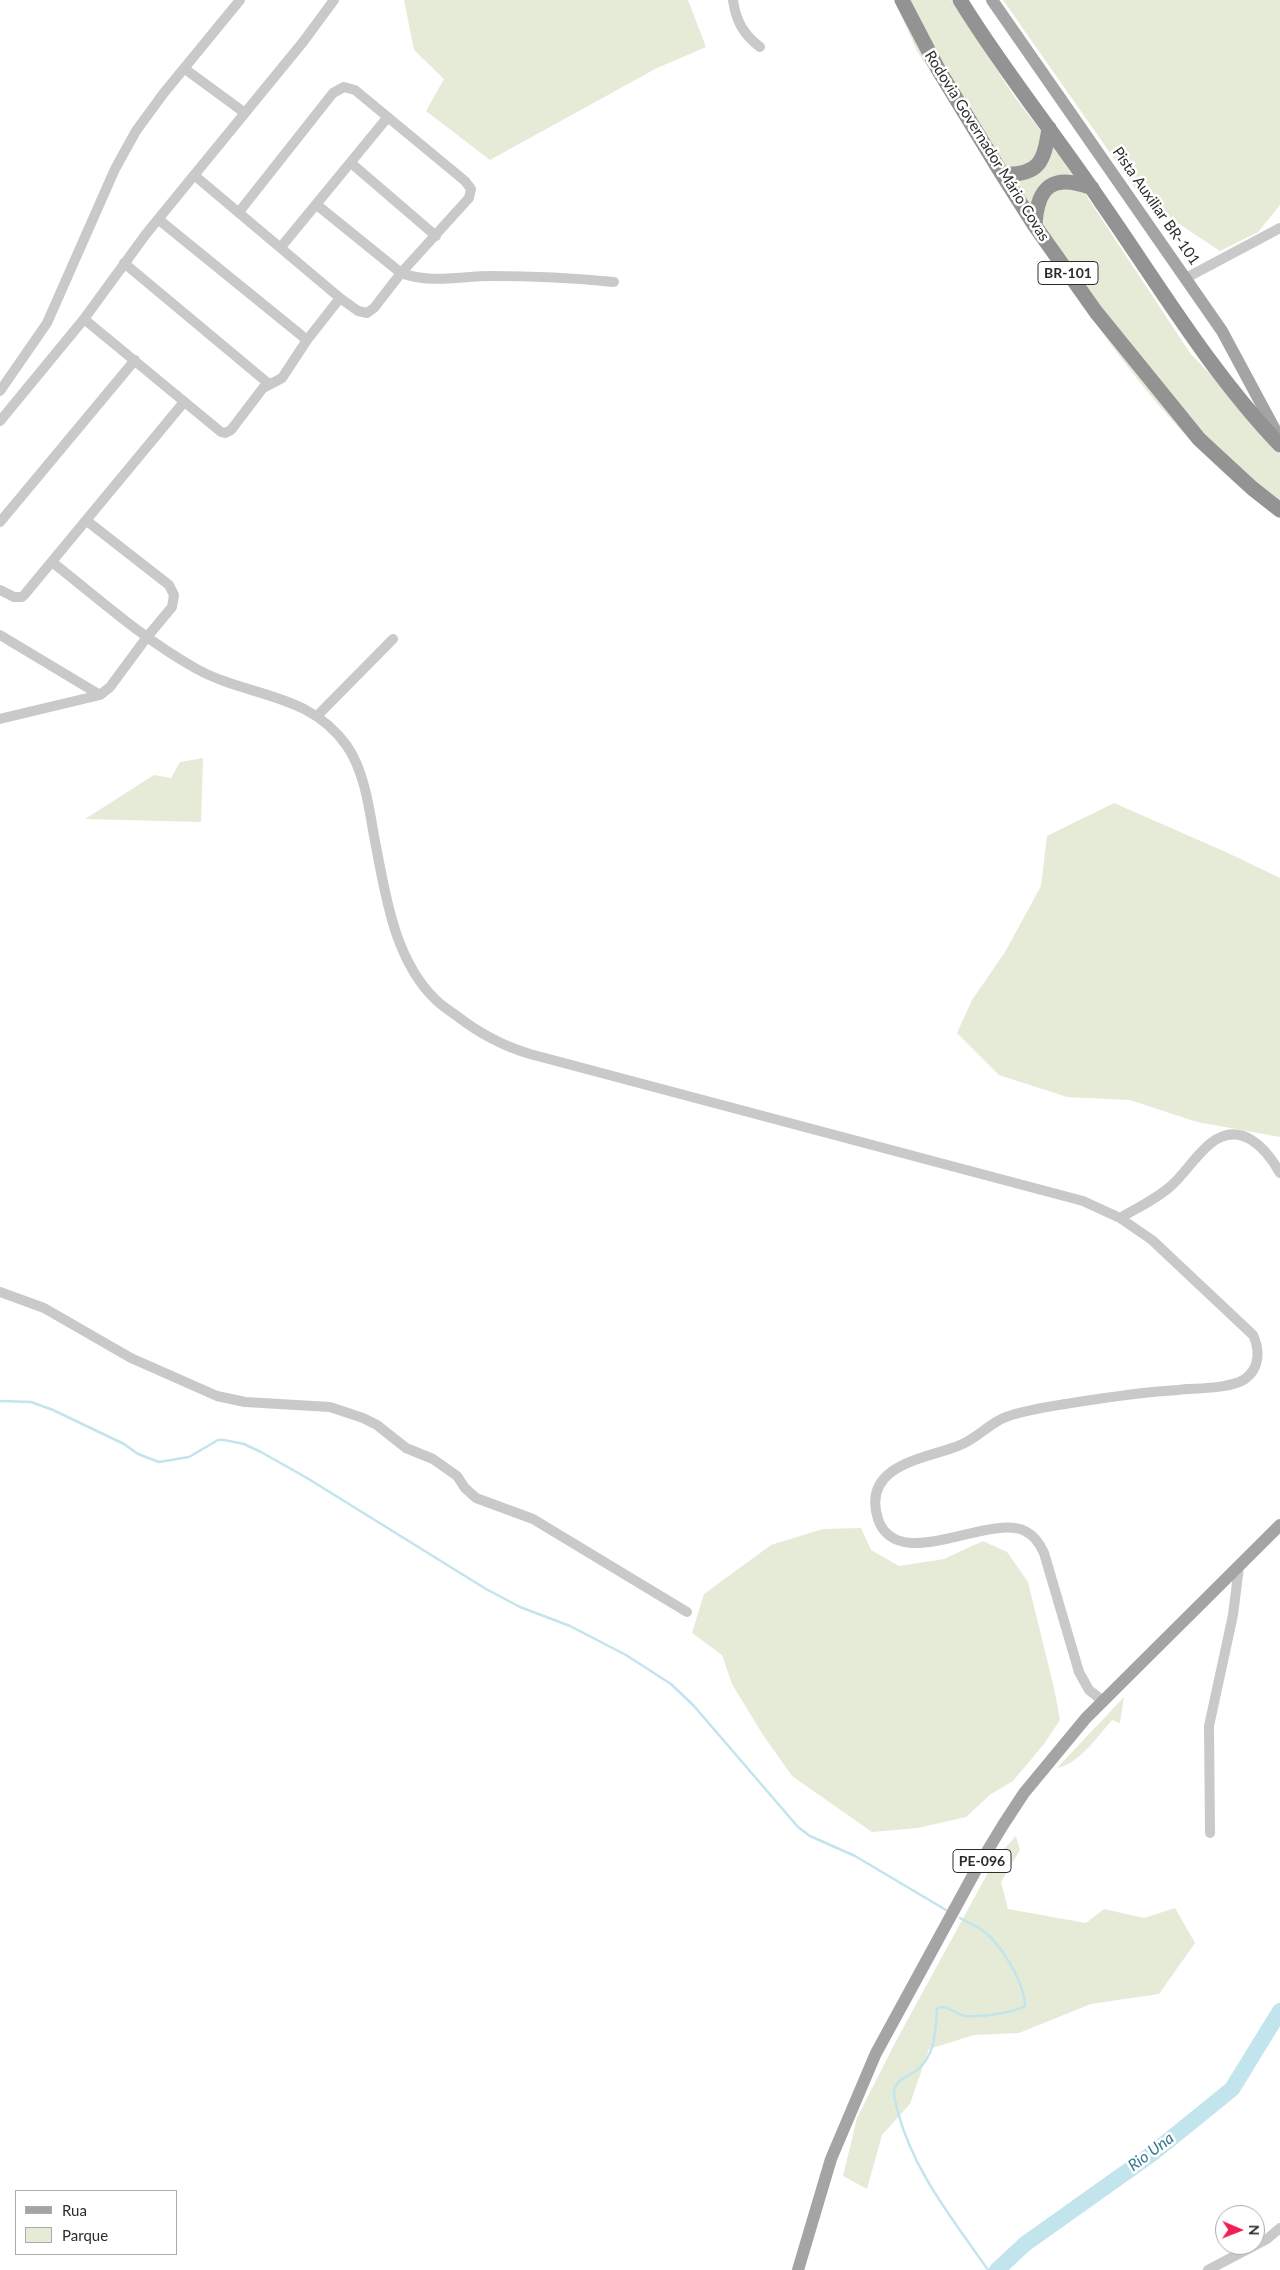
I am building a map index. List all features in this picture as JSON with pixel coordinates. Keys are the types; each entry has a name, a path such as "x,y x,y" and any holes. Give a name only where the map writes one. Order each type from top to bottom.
{"highway":[{"name":"Rodovia Governador Mário Covas","path":"902,0 925,46 1002,174 1035,226 1096,312 1199,439 1252,488 1280,510"},
{"path":"960,0 1236,395 1280,445"},
{"path":"1002,174 1026,173 1036,167 1045,155 1048,128"},
{"path":"1035,226 1036,208 1043,191 1049,186 1069,182 1092,188"}],"main road":[{"name":"Pista Auxiliar BR-101","path":"992,0 1186,278 1233,349 1280,439"},
{"name":"PE-096","path":"798,2270 831,2159 876,2053 977,1868 1024,1793 1102,1701 1280,1526"}],"street":[{"path":"0,391 47,323 115,169 136,131 240,0"},
{"path":"0,421 84,319 158,219 303,42 334,0"},
{"path":"734,0 735,13 746,36 760,47"},
{"path":"185,69 245,113"},
{"path":"194,175 340,298 358,311 370,312 401,273 469,198 471,189 466,181 349,87 339,88 239,212"},
{"path":"281,247 387,118"},
{"path":"351,163 436,236"},
{"path":"317,205 401,273 421,279 491,276 614,282"},
{"path":"158,219 307,340"},
{"path":"1186,278 1280,228"},
{"path":"124,263 269,384"},
{"path":"84,319 221,432 225,433 231,430 264,388 282,378 307,340 340,298"},
{"path":"0,522 134,360"},
{"path":"0,590 14,597 22,597 184,402"},
{"path":"0,719 100,695 110,687 172,607 174,601 172,590 87,521"},
{"path":"52,562 164,650 223,681 290,701 317,716 347,746 366,793 393,922 405,955 414,972 435,999 473,1028 508,1048 1083,1201 1120,1218 1152,1240 1253,1335 1258,1345 1258,1358 1244,1380 1230,1384 1089,1400 1020,1412 1004,1418 959,1446 901,1464 889,1472 882,1481 878,1492 876,1508 879,1521 889,1534 901,1541 912,1544 1009,1528 1024,1530 1033,1536 1044,1553 1079,1672 1089,1690 1102,1701"},
{"path":"0,635 100,695"},
{"path":"317,716 393,639"},
{"path":"1120,1218 1170,1187 1211,1143 1226,1136 1243,1136 1254,1141 1264,1149 1280,1173"},
{"path":"0,1292 44,1308 131,1358 217,1396 245,1402 330,1408 363,1418 377,1425 406,1448 434,1459 457,1476 465,1488 476,1498 533,1519 687,1612"},
{"path":"1210,1833 1209,1726 1234,1615 1240,1567"},
{"path":"1208,2270 1267,2239 1280,2228"}],"green space":[{"path":"404,0 688,0 706,47 657,68 490,160 426,111 444,79 414,50"},
{"path":"894,0 951,0 1014,96 1044,135 1045,148 1016,179 966,126 917,51"},
{"path":"1003,0 1280,0 1280,205 1258,232 1220,251 1143,200"},
{"path":"1047,138 1080,186 1040,189 1027,210 998,179 1016,182 1029,178"},
{"path":"1053,185 1082,189 1190,353 1236,401 1280,454 1280,519 1242,489 1173,422 1142,385 1084,307 1030,227"},
{"path":"203,758 201,822 85,819 154,775 171,778 180,762"},
{"path":"1114,803 1280,878 1280,1137 1197,1122 1130,1100 1067,1097 999,1075 957,1033 972,1000 1005,952 1041,886 1047,836"},
{"path":"861,1528 871,1550 899,1566 944,1559 983,1541 1007,1552 1028,1582 1060,1720 1044,1744 1013,1781 991,1794 966,1817 918,1828 872,1832 792,1776 763,1735 732,1684 722,1655 692,1633 704,1594 771,1545 823,1529"},
{"path":"1124,1697 1120,1723 1112,1720 1080,1755 1073,1761 1057,1768"},
{"path":"1016,1836 1020,1850 1001,1882 1008,1909 1086,1923 1104,1909 1144,1918 1175,1908 1195,1943 1159,1994 1091,2004 1019,2033 974,2035 929,2049 910,2104 882,2135 867,2189 843,2176 857,2118 896,2041 996,1858"}],"waterway":[{"path":"0,1401 31,1402 53,1410 124,1444 138,1454 159,1462 189,1457 218,1440 244,1444 261,1452 307,1478 486,1589 520,1607 570,1626 626,1655 671,1684 694,1706 798,1827 810,1836 855,1856 946,1910"},
{"path":"960,1918 984,1932 1000,1948 1017,1977 1025,2006 1005,2013 973,2016 962,2015 944,2007 937,2009 936,2027 931,2051 923,2065 899,2081 895,2087 894,2095 904,2132 923,2173 988,2270"},
{"name":"Rio Una","path":"997,2270 1025,2244 1153,2153 1232,2089 1280,2011"}]}
